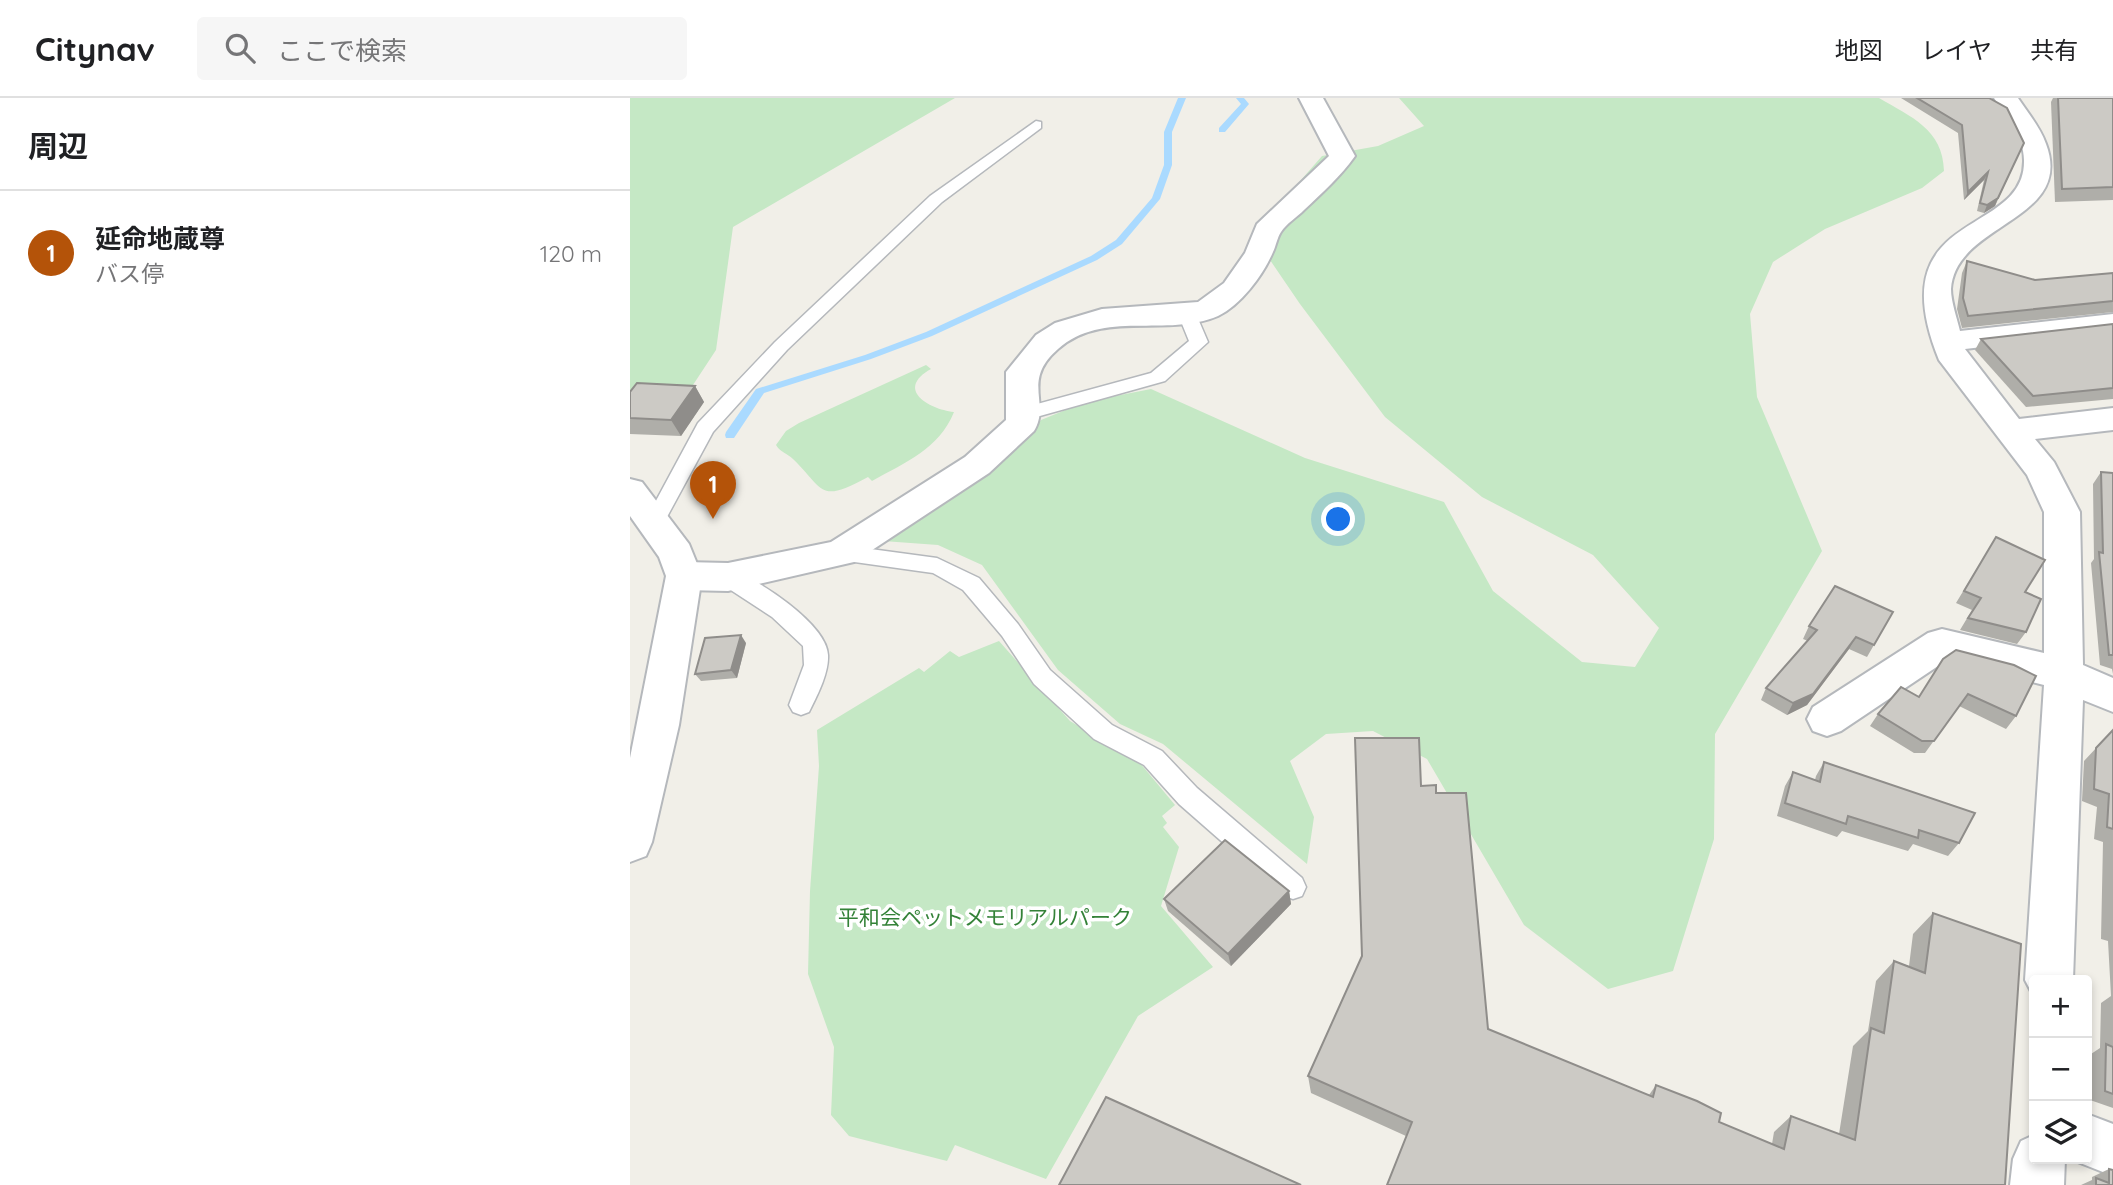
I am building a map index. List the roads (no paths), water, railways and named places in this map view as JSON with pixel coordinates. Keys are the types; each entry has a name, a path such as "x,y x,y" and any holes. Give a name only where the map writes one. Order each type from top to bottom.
{"street":[{"path":"684,576 727,577 841,553 977,465 1022,423 1022,372 1047,342 1066,330 1102,318 1187,313 1208,309 1234,289 1259,253 1267,230 1331,171 1342,156 1339,142 1318,119 1311,98"},
{"path":"2006,98 2029,132 2038,160 2032,190 2015,208 1978,228 1944,262 1937,288 1946,342 1954,360 2042,470 2062,512 2064,674 2049,975"},
{"path":"1946,342 2113,323"},
{"path":"2009,431 2113,419"},
{"path":"630,491 676,553 684,576 639,772 630,842"},
{"path":"1826,719 1942,644 2064,674 2113,696"},
{"path":"2092,1142 2113,1150"},
{"path":"2037,1185 2039,1164"}],"lane":[{"path":"654,523 705,428 781,346 936,199 1036,125"},
{"path":"1023,415 1158,377 1199,342 1187,313"},
{"path":"841,553 937,566 971,584 1010,630 1042,677 1103,732 1153,758 1188,796 1293,887"},
{"path":"727,577 787,616 814,642 817,655 801,705"}],"waterway":[{"path":"730,435 760,391 868,357 929,334 1094,258 1119,242 1156,199 1168,165 1168,132 1182,98"},
{"path":"1222,130 1245,104 1240,98"}],"place":[{"name":"延命地蔵尊","path":"713,519"}],"park label":[{"name":"平和会ペットメモリアルパーク","path":"985,918"}]}
